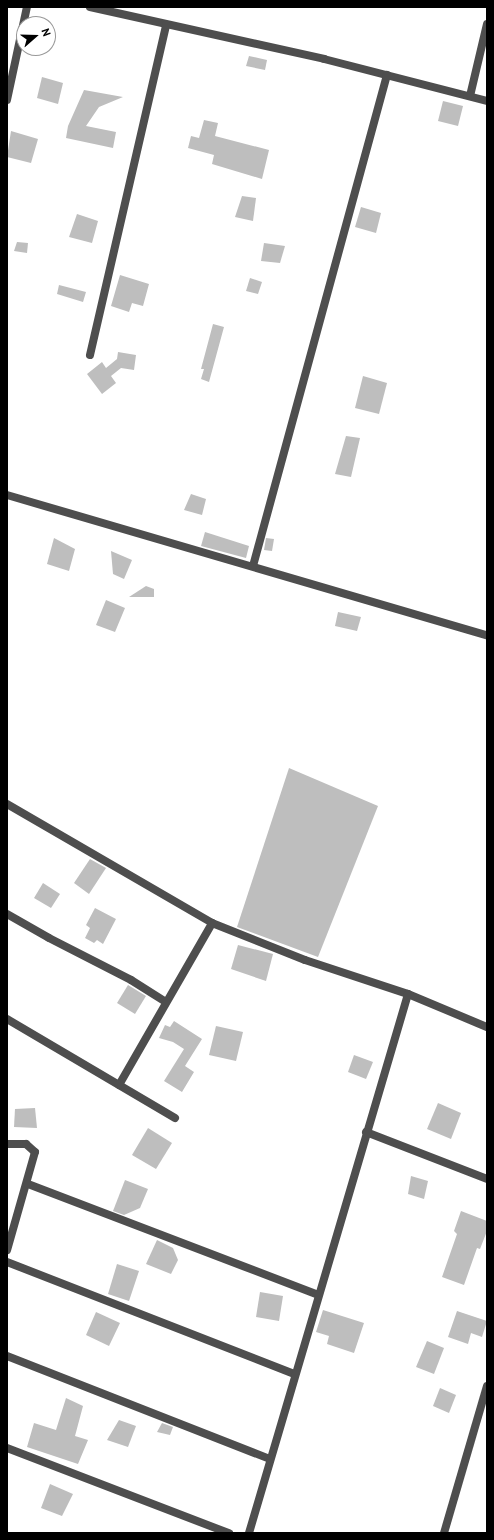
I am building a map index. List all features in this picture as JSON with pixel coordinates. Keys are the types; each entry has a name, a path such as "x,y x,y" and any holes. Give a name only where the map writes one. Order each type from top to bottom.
{"street":[{"path":"7,100 27,7"},
{"path":"90,7 387,75 487,101"},
{"path":"470,96 487,24"},
{"path":"90,354 166,25"},
{"path":"252,566 387,75"},
{"path":"7,495 487,635"},
{"path":"7,804 212,923 305,960 408,994 487,1028"},
{"path":"7,914 132,980 166,1002"},
{"path":"120,1085 212,923"},
{"path":"249,1533 366,1132 408,994"},
{"path":"7,1019 175,1118"},
{"path":"366,1132 487,1179"},
{"path":"7,1144 26,1144 35,1152 28,1184 7,1250"},
{"path":"28,1184 318,1295"},
{"path":"7,1262 295,1374"},
{"path":"7,1356 270,1459"},
{"path":"444,1533 487,1386"},
{"path":"7,1448 229,1533"}],"building":[{"path":"249,56 267,60 265,70 246,66"},
{"path":"42,77 63,83 58,104 37,98"},
{"path":"84,90 123,97 99,107 86,126 116,132 113,148 66,138 68,126"},
{"path":"443,101 463,106 458,126 438,121"},
{"path":"204,120 218,123 215,136 269,150 262,179 212,164 214,155 188,148 191,136 199,138"},
{"path":"11,131 38,139 31,163 7,157"},
{"path":"242,196 256,198 253,221 235,217"},
{"path":"361,207 381,213 376,233 355,227"},
{"path":"77,214 98,221 92,243 69,237"},
{"path":"17,242 28,243 27,253 14,251"},
{"path":"264,243 285,246 280,263 261,261"},
{"path":"120,275 149,284 143,306 132,303 129,312 111,306"},
{"path":"250,278 262,282 258,294 246,291"},
{"path":"59,285 86,292 83,302 57,294"},
{"path":"213,324 224,327 209,382 201,379 204,369 201,369"},
{"path":"118,352 136,355 134,370 121,368 111,376 116,383 102,394 87,374 102,362 106,368 117,359"},
{"path":"363,376 387,383 379,414 355,408"},
{"path":"346,436 360,438 351,477 335,474"},
{"path":"191,494 206,499 202,515 184,510"},
{"path":"205,532 249,546 246,558 201,546"},
{"path":"54,538 75,549 69,571 47,564"},
{"path":"266,538 274,539 272,551 264,550"},
{"path":"111,551 132,560 124,579 113,574"},
{"path":"146,586 154,589 154,597 129,597"},
{"path":"106,600 125,608 115,632 96,625"},
{"path":"338,612 361,617 357,631 335,626"},
{"path":"289,768 378,806 318,957 237,927"},
{"path":"90,859 106,868 89,894 74,883"},
{"path":"43,883 60,894 51,908 34,898"},
{"path":"95,908 116,919 103,944 97,940 94,943 85,938 90,928 86,925"},
{"path":"238,945 273,954 266,981 231,969"},
{"path":"128,985 146,996 135,1014 117,1003"},
{"path":"174,1021 202,1039 185,1066 194,1072 182,1092 164,1081 184,1049 173,1042 159,1038 165,1025 170,1027"},
{"path":"216,1026 243,1032 236,1061 209,1055"},
{"path":"354,1055 373,1062 366,1079 348,1072"},
{"path":"438,1103 461,1113 451,1139 427,1129"},
{"path":"35,1108 37,1128 14,1127 15,1109"},
{"path":"148,1128 172,1143 156,1169 132,1155"},
{"path":"411,1176 428,1181 424,1199 408,1194"},
{"path":"125,1180 148,1189 140,1208 124,1215 113,1211"},
{"path":"461,1211 487,1221 487,1231 480,1249 477,1248 464,1285 442,1277 457,1234 454,1231"},
{"path":"157,1240 173,1248 178,1260 171,1274 146,1264"},
{"path":"117,1264 139,1271 129,1301 108,1294"},
{"path":"260,1292 283,1296 279,1321 256,1317"},
{"path":"323,1310 364,1323 354,1353 327,1344 329,1336 316,1332"},
{"path":"457,1311 487,1321 482,1337 471,1333 468,1344 448,1337"},
{"path":"96,1312 120,1323 109,1346 86,1335"},
{"path":"427,1341 444,1348 434,1374 416,1367"},
{"path":"440,1388 456,1395 449,1413 433,1406"},
{"path":"66,1398 83,1406 75,1436 88,1440 78,1464 27,1447 34,1423 56,1430"},
{"path":"119,1420 136,1426 128,1447 107,1440"},
{"path":"162,1423 173,1427 170,1435 157,1432"},
{"path":"50,1484 73,1494 62,1516 41,1508"}]}
